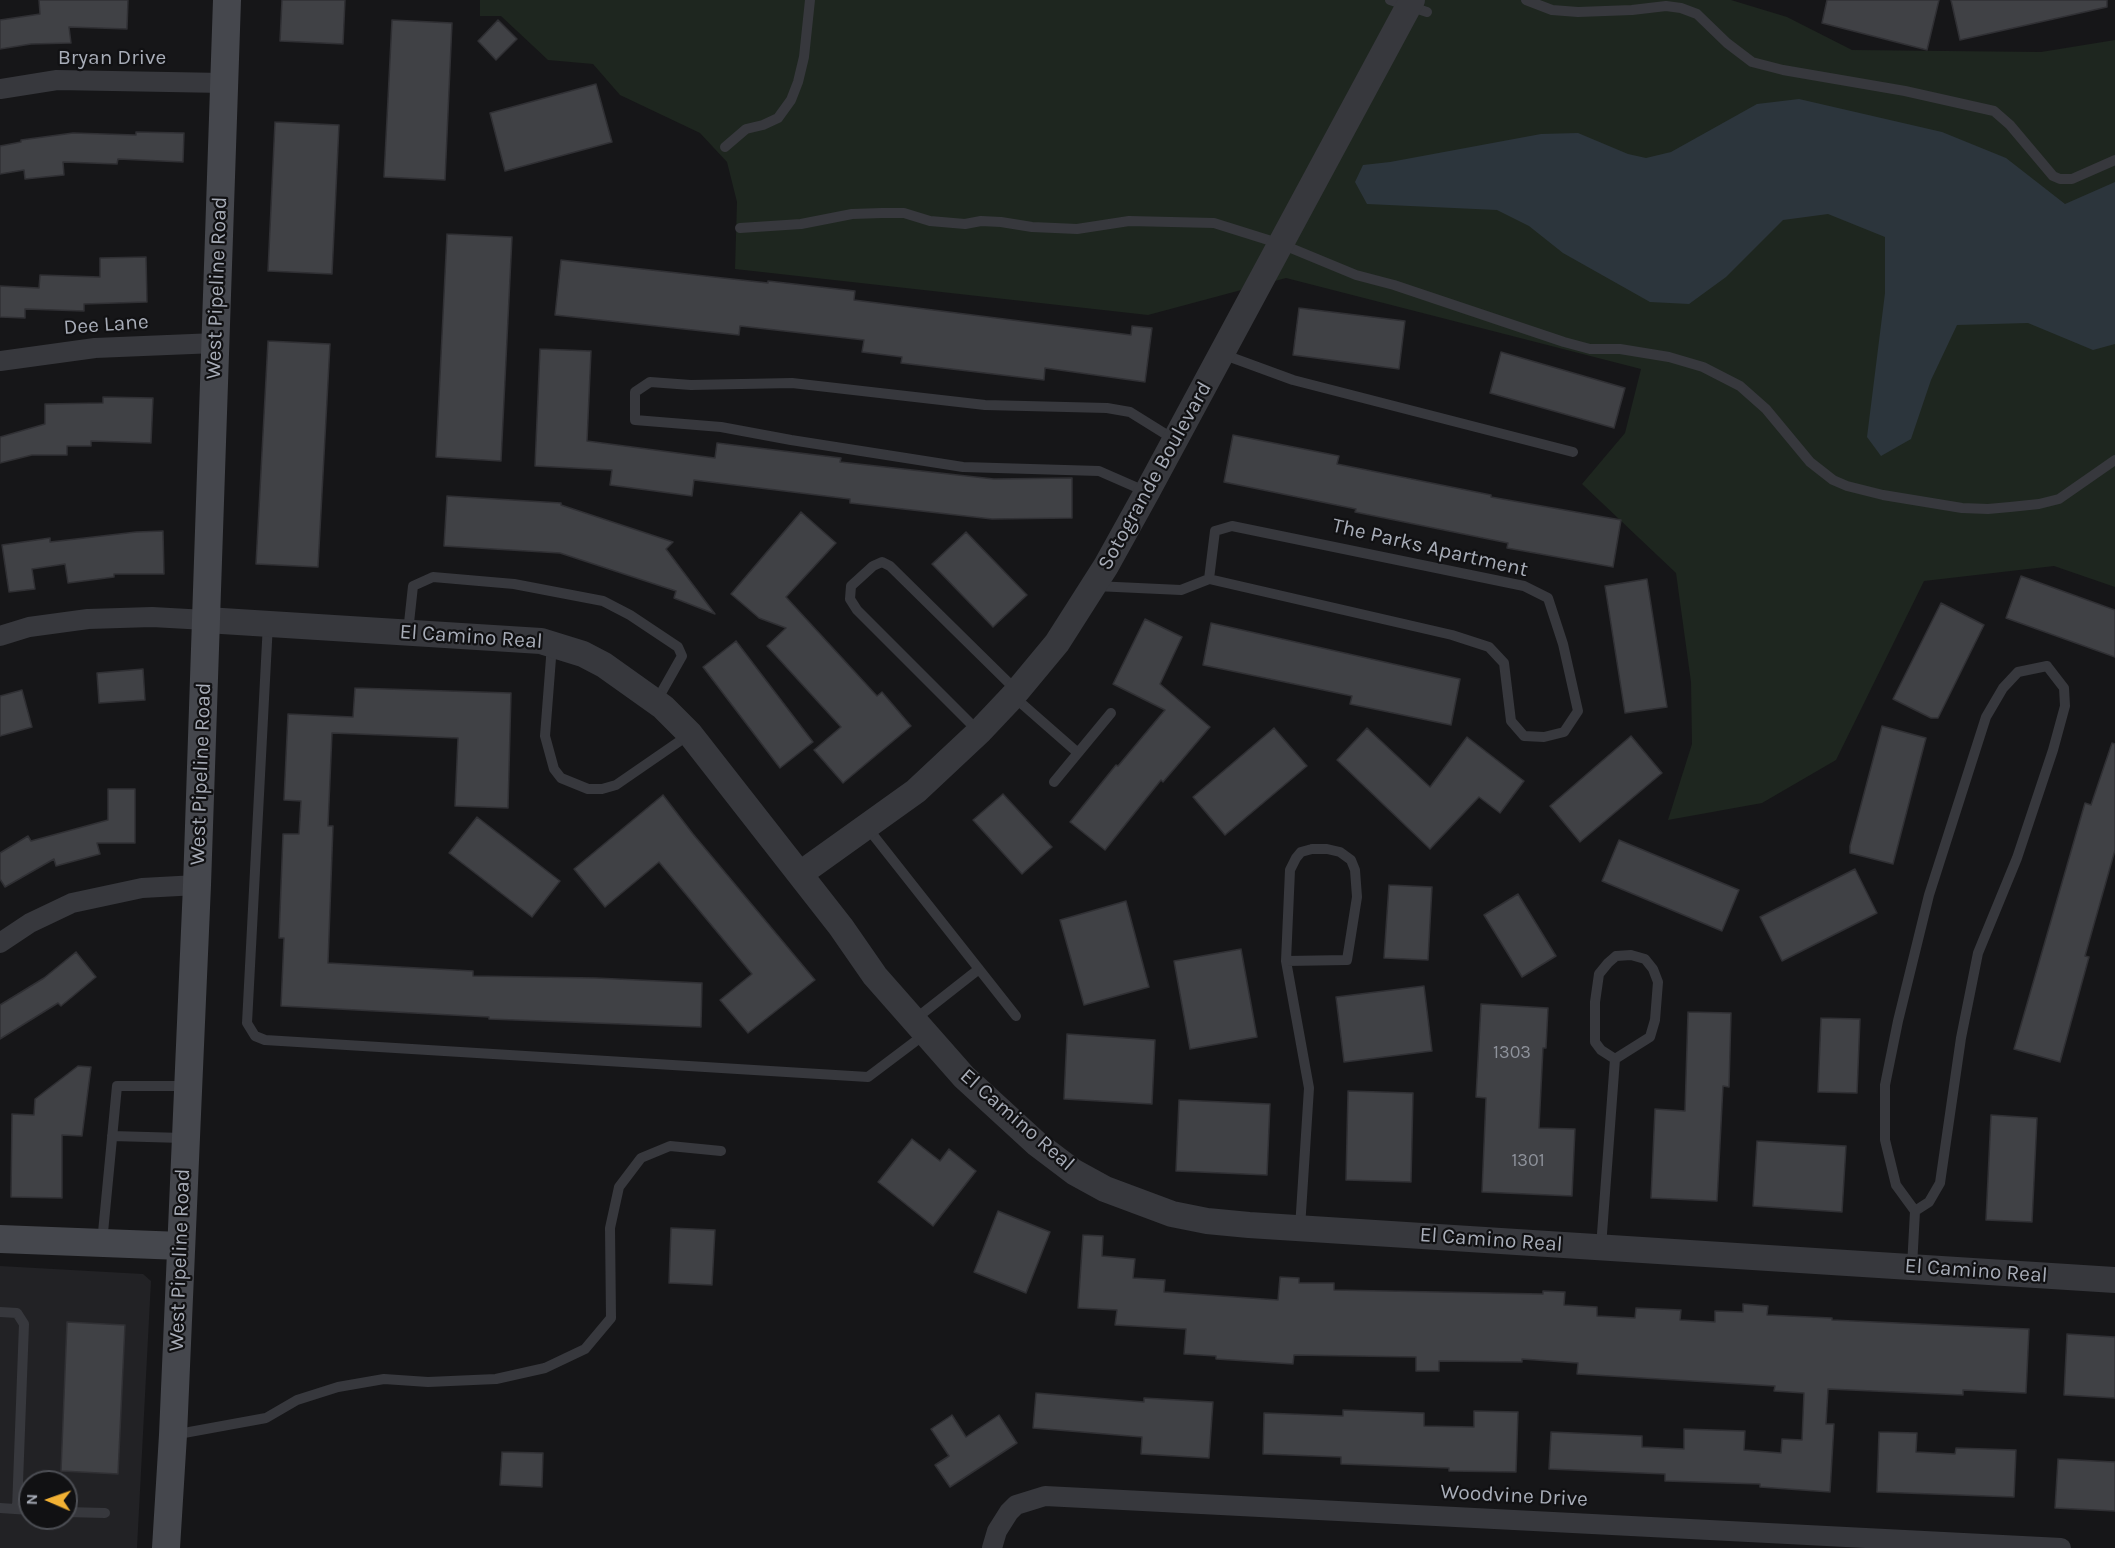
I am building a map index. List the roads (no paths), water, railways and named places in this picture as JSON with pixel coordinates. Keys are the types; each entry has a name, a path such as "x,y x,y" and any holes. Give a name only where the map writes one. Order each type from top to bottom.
{"main road":[{"name":"West Pipeline Road","path":"166,1548 197,885 227,0"},
{"path":"0,1239 181,1246"}],"street":[{"name":"Sotogrande Boulevard","path":"800,874 916,791 979,732 1015,694 1057,643 1147,492 1409,5"},
{"name":"Bryan Drive","path":"0,89 57,80 224,83"},
{"name":"Dee Lane","path":"0,361 95,348 216,343"},
{"path":"0,636 29,627 88,619 152,617 206,620"},
{"name":"El Camino Real","path":"206,620 541,641 582,654 604,665 656,702 690,734 841,927 875,976 964,1077 1037,1144 1074,1172 1105,1189 1172,1214 1207,1221 1300,1228 2115,1280"},
{"path":"0,943 30,922 72,903 142,888 197,885"},
{"name":"Woodvine Drive","path":"992,1548 997,1531 1016,1505 1045,1496 2061,1548"}],"lane":[{"path":"725,147 747,129 778,118 791,100 804,57 810,0"},
{"path":"1526,0 1552,10 1578,12 1666,6 1682,8 1697,15 1726,43 1752,62 1783,70 1905,91 1994,111 2010,125 2053,176 2060,179 2072,179 2115,160"},
{"path":"740,228 801,224 852,214 904,213 930,220 964,224 1001,222 1032,227 1077,229 1129,221 1214,223 1281,244 1356,275 1564,342 1590,349 1620,349 1669,357 1703,367 1740,386 1766,409 1810,462 1833,480 1847,486 1883,495 1962,508 2010,507 2059,499 2115,460"},
{"path":"1222,353 1293,380 1573,452"},
{"path":"1147,492 1099,471 963,466 733,429 635,420 635,392 650,382 691,385 792,383 985,405 1107,408 1130,412 1175,441"},
{"name":"The Parks Apartment","path":"1232,526 1524,586 1548,598 1563,644 1578,711 1564,732 1544,737 1524,736 1511,721 1504,663 1489,647 1452,635 1209,579 1215,531 1232,526"},
{"path":"979,732 857,610 850,599 851,586 873,566 882,562 890,566 1015,694 1078,753"},
{"path":"408,632 413,586 434,577 514,584 603,601 630,615 678,647 682,657 656,702"},
{"path":"1093,586 1181,590 1209,579"},
{"path":"268,623 247,1023 255,1036 265,1040 868,1077 979,969"},
{"path":"552,644 544,736 554,769 561,778 588,789 602,789 616,785 690,734"},
{"path":"1912,1267 1915,1211 1896,1185 1885,1140 1885,1085 1898,1021 1929,896 1986,717 2003,688 2018,672 2047,666 2064,688 2065,706 2053,750 2017,858 1978,953 1961,1038 1940,1183 1929,1202 1915,1211"},
{"path":"1054,782 1111,713"},
{"path":"866,826 1016,1016"},
{"path":"1286,961 1347,960 1357,897 1355,870 1351,860 1340,852 1327,849 1301,852 1290,870 1288,884 1286,961 1309,1088 1300,1228"},
{"path":"1632,955 1644,960 1653,969 1658,982 1655,1020 1650,1037 1615,1059 1601,1050 1595,1042 1595,1002 1599,974 1616,956 1632,955"},
{"path":"1601,1247 1615,1059"},
{"path":"102,1243 117,1086 188,1086"},
{"path":"112,1136 185,1138"},
{"path":"173,1435 266,1418 297,1400 338,1387 384,1379 428,1382 496,1379 545,1368 585,1349 611,1318 610,1228 619,1187 641,1158 670,1146 721,1151"},
{"path":"0,1312 17,1313 24,1324 17,1509 0,1509"},
{"path":"78,1512 105,1513"}]}
